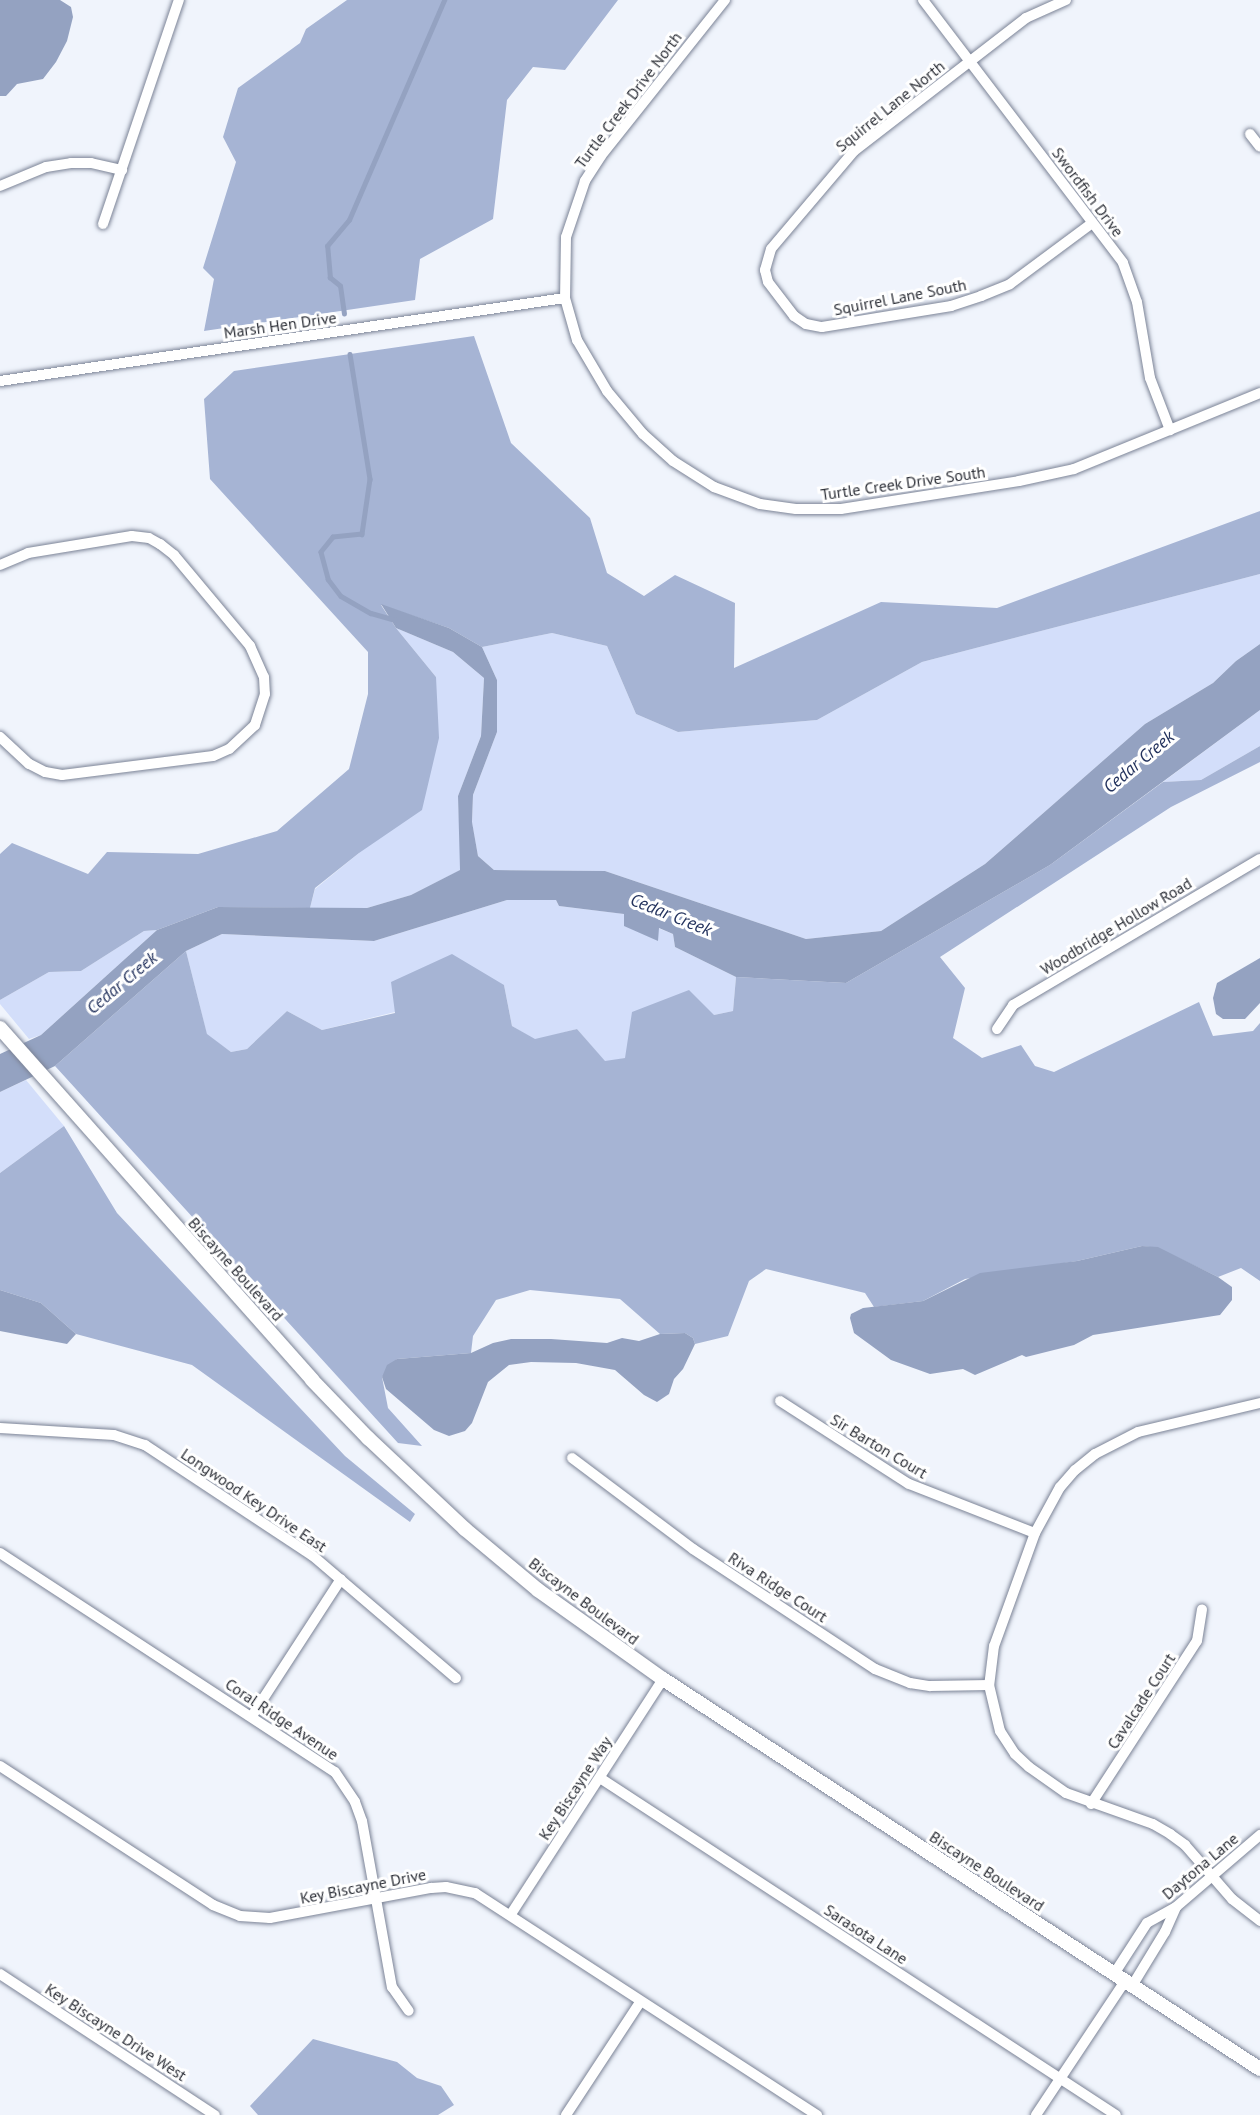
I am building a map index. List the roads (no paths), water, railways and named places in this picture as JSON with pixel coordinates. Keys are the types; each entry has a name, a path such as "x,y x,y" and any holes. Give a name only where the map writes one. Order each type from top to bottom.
{"street":[{"path":"103,224 179,0"},
{"name":"Turtle Creek Drive North","path":"565,298 566,237 585,182 601,156 725,0"},
{"name":"Swordfish Drive","path":"923,0 1123,262 1132,282 1150,378 1170,430"},
{"name":"Squirrel Lane North","path":"775,295 765,270 771,249 854,151 1026,18 1066,0"},
{"path":"1250,134 1260,147"},
{"path":"0,186 45,167 71,163 92,163 122,170"},
{"name":"Squirrel Lane South","path":"775,295 794,316 806,324 822,327 951,306 1010,284 1092,223"},
{"name":"Marsh Hen Drive","path":"0,381 565,298"},
{"name":"Turtle Creek Drive South","path":"565,298 577,340 596,375 643,434 664,454 696,478 760,504 796,509 841,509 1019,482 1074,469 1260,393"},
{"path":"0,565 28,553 140,537 160,544 174,555 250,646 264,677 262,710 255,725 244,738 229,749 213,756 62,776 45,772 29,764 0,737"},
{"name":"Woodbridge Hollow Road","path":"997,1029 1013,1005 1260,859"},
{"name":"Biscayne Boulevard","path":"0,1028 312,1380 416,1485 538,1590 663,1679 1260,2069"},
{"name":"Sir Barton Court","path":"780,1401 909,1484 1035,1533"},
{"path":"1260,1403 1138,1432 1095,1454 1060,1487 1035,1533 994,1646 989,1685 1000,1731 1015,1754 1066,1793 1091,1804 1152,1824 1170,1834 1185,1845 1232,1899 1260,1921"},
{"name":"Longwood Key Drive East","path":"0,1428 130,1438 145,1444 313,1556 456,1678"},
{"name":"Riva Ridge Court","path":"572,1458 693,1549 875,1669 910,1683 930,1686 989,1685"},
{"name":"Coral Ridge Avenue","path":"0,1553 321,1762 346,1785 356,1802 362,1821 392,1986 409,2011"},
{"path":"252,1716 341,1579"},
{"name":"Cavalcade Court","path":"1091,1804 1197,1641 1202,1609"},
{"name":"Key Biscayne Way","path":"511,1914 663,1679"},
{"name":"Key Biscayne Drive","path":"0,1766 228,1913 254,1918 270,1918 446,1887 476,1893 817,2115"},
{"name":"Sarasota Lane","path":"600,1778 1116,2115"},
{"name":"Daytona Lane","path":"1036,2115 1123,1980 1147,1923 1176,1907 1260,1835"},
{"path":"1123,1980 1165,1932 1176,1907"},
{"name":"Key Biscayne Drive West","path":"0,1974 215,2115"},
{"path":"566,2115 641,2001"}],"water":[{"path":"0,0 60,0 71,7 73,17 67,41 56,62 43,79 17,84 6,96 0,96"},
{"name":"Cedar Creek","path":"381,604 449,628 482,647 497,680 497,732 473,795 472,822 478,856 494,870 605,871 806,939 881,931 985,864 1145,724 1213,683 1236,661 1260,644 1260,710 1050,865 846,983 736,977 675,947 673,934 659,928 658,941 624,926 624,914 559,906 556,900 507,900 374,941 222,934 186,951 55,1066 0,1092 0,1054 41,1035 157,930 218,907 367,908 411,895 460,870 458,796 481,736 484,678 453,652 396,628"},
{"path":"1260,958 1260,1003 1245,1019 1223,1019 1216,1014 1213,998 1217,983"},
{"path":"1142,1246 1158,1247 1218,1277 1232,1287 1232,1300 1220,1315 1093,1335 1074,1345 1026,1357 1022,1355 975,1375 963,1369 930,1374 891,1360 854,1333 851,1314 863,1308 923,1301 980,1273 1077,1261"},
{"path":"0,1290 41,1303 76,1334 67,1344 0,1331"},
{"path":"685,1333 693,1338 695,1344 683,1369 674,1379 669,1394 657,1402 644,1395 615,1370 576,1363 531,1362 509,1365 488,1382 472,1423 465,1431 449,1436 434,1430 386,1389 382,1377 387,1365 397,1359 471,1353 493,1343 511,1339 607,1343 622,1338 639,1341 660,1334"}],"waterway":[{"path":"344,314 340,286 330,278 327,246 349,220 444,0"},
{"path":"350,354 370,479 362,534 333,537 321,552 328,579 341,596 371,613 395,620"}]}
